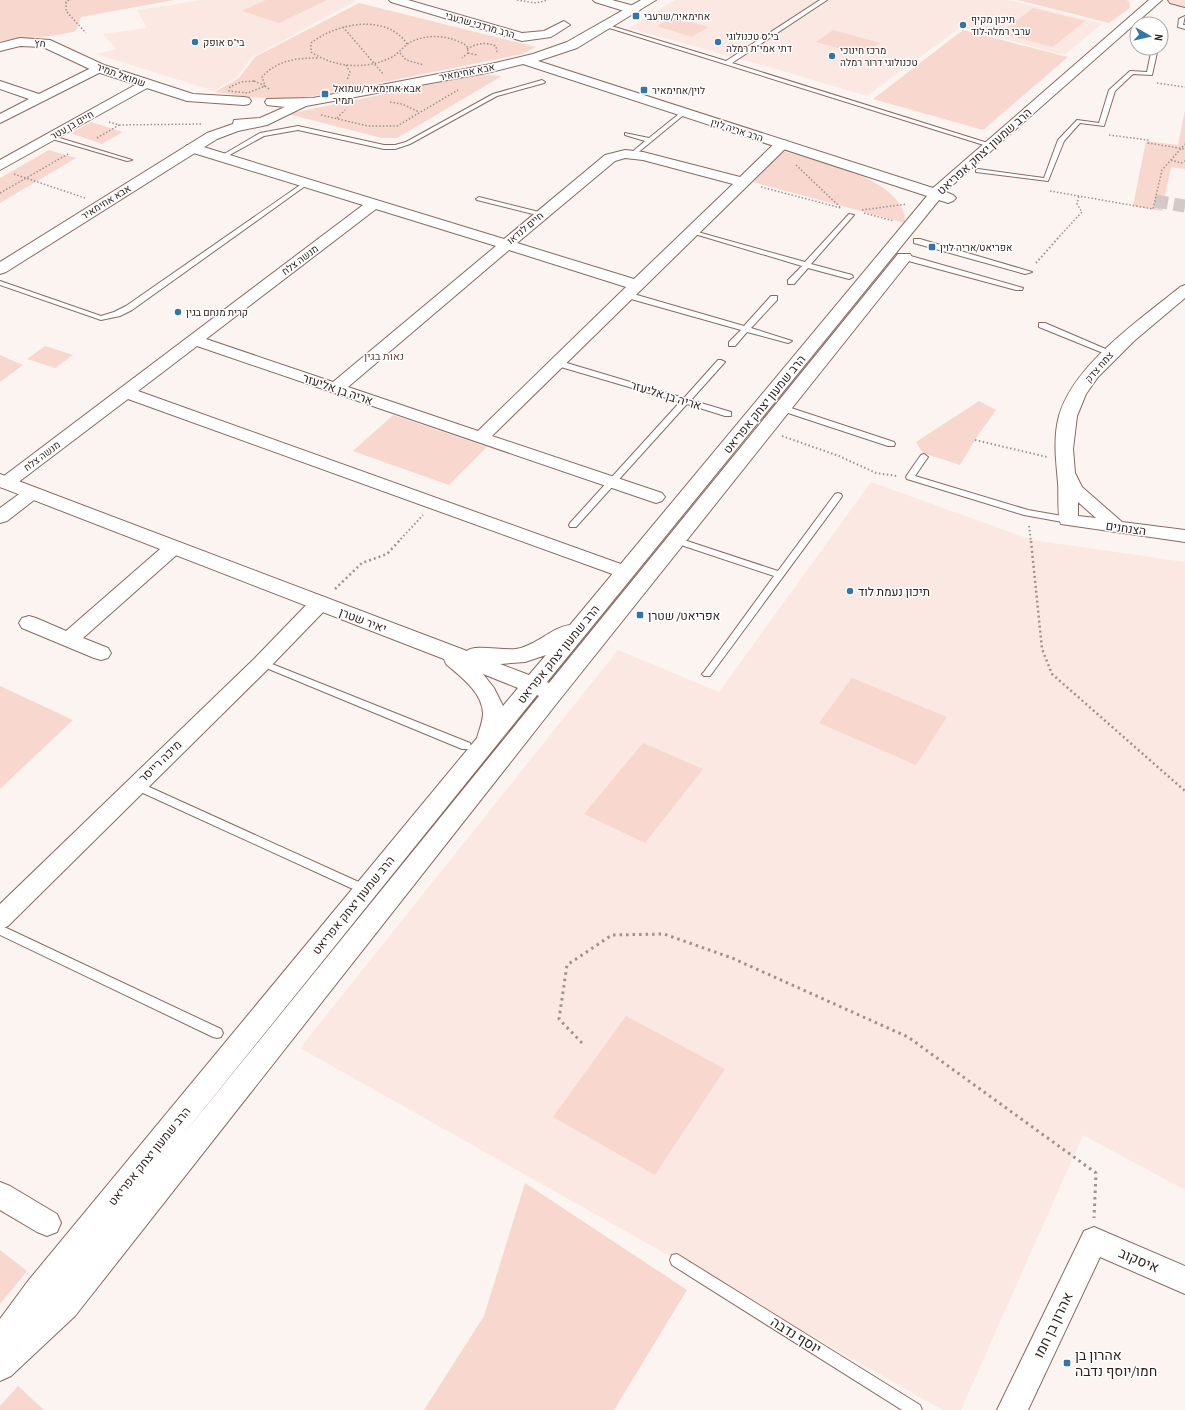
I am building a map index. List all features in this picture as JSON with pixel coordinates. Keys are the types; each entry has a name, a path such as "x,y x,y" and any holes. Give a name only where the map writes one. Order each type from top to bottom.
{"main road":[{"path":"1174,0 1185,3"}],"street":[{"name":"הרב מרדכי שרעבי","path":"395,0 522,38 548,34 564,25"},
{"path":"598,0 634,10"},
{"name":"אבא אחימאיר","path":"0,269 212,136 234,128 262,122 290,108 313,102 524,60 572,45 650,0"},
{"name":"הרב שמעון יצחק אפריאט","path":"970,170 989,145 1156,0"},
{"path":"1155,16 1174,0"},
{"name":"הרב שמעון יצחק אפריאט","path":"0,1345 39,1291 476,745 543,689 584,622 911,219 944,196 970,170 1129,39"},
{"name":"חץ","path":"0,47 29,42 52,45"},
{"name":"חץ","path":"0,56 37,46 52,45"},
{"name":"שמואל תמיר","path":"52,45 99,68 144,84 192,98 244,101"},
{"path":"567,74 560,66 560,55 572,45"},
{"name":"הרב אריה לוין","path":"524,60 684,112 780,146 944,196"},
{"path":"0,119 99,68"},
{"path":"468,72 519,69 567,74"},
{"name":"חיים בן עטר","path":"0,166 144,84"},
{"path":"0,85 40,98"},
{"path":"272,97 279,108 276,116"},
{"name":"אבא אחימאיר","path":"212,136 231,105 244,101 272,97 292,104 313,102"},
{"name":"שמואל תמיר","path":"192,98 225,117 237,122 254,124"},
{"path":"481,437 780,146"},
{"path":"192,148 504,244 632,290"},
{"name":"חיים לנדאו","path":"336,388 504,244 610,158 618,155 633,154 743,182"},
{"path":"861,170 896,189 911,219"},
{"path":"895,180 916,182 939,179 970,170"},
{"name":"מנשה צלח","path":"3,482 126,392 374,204"},
{"name":"הרב שמעון יצחק אפריאט","path":"0,1365 64,1306 543,689 675,540 904,257 911,219"},
{"name":"צמח צדק","path":"1068,520 1069,498 1065,467 1064,439 1066,418 1071,406 1089,377 1111,352 1185,290"},
{"name":"אריה בן אליעזר","path":"194,340 656,497"},
{"path":"126,392 625,572"},
{"name":"צמח צדק","path":"1065,467 1074,490 1118,527"},
{"name":"יאיר שטרן","path":"3,482 543,689"},
{"path":"0,517 32,492"},
{"name":"הצנחנים","path":"1068,520 1185,536"},
{"path":"68,640 174,547"},
{"name":"מיכה רייסר","path":"0,919 262,663 320,603"},
{"path":"446,652 500,657 522,656 547,646 584,622"},
{"path":"29,623 101,653"},
{"path":"446,652 476,680 493,703 493,727 476,745"},
{"path":"0,1195 47,1223"},
{"name":"איסקוב","path":"1094,1240 1185,1280"},
{"name":"אהרון בן חמו","path":"1012,1410 1094,1240"}],"lane":[{"path":"728,64 824,0"},
{"path":"1185,18 1182,19 1180,26 1185,27"},
{"path":"606,26 989,145"},
{"path":"970,170 1046,180 1060,140 1079,121 1102,125 1112,90 1132,72 1150,74 1154,56"},
{"path":"222,157 262,134 298,128 372,145 395,147 408,143 495,95 542,82"},
{"path":"633,154 684,112"},
{"path":"627,134 650,140"},
{"path":"51,137 128,160"},
{"path":"0,283 101,318 117,314 130,308 306,183"},
{"path":"479,199 540,214"},
{"path":"791,282 853,213"},
{"path":"911,219 1028,272"},
{"path":"692,232 849,277"},
{"path":"904,257 1019,288"},
{"path":"632,290 746,329 788,341"},
{"path":"732,344 774,298"},
{"path":"1042,325 1111,352"},
{"path":"573,525 721,362"},
{"name":"אריה בן אליעזר","path":"557,363 728,414"},
{"path":"782,408 891,444"},
{"path":"924,457 910,477 1027,513 1068,520"},
{"path":"707,674 838,496"},
{"path":"675,540 780,575"},
{"path":"262,663 476,745"},
{"path":"136,785 356,886"},
{"path":"0,930 217,1033"},
{"name":"יוסף נדבה","path":"677,1260 915,1410"}],"path":[{"path":"69,0 66,2 66,11 86,33"},
{"path":"517,0 531,4 543,3 548,0"},
{"path":"407,44 405,37 386,27 370,25 342,27 322,34 311,43 311,52 318,58 330,63 346,65 374,63 389,59 400,53 407,44 415,40 438,37 454,39 462,42 467,46 468,53"},
{"path":"342,27 394,86"},
{"path":"467,49 477,44 489,44 498,48 494,54"},
{"path":"400,53 406,60 426,66"},
{"path":"468,53 480,56"},
{"path":"459,60 468,53"},
{"path":"272,97 265,86 262,77 266,70 289,60 318,58"},
{"path":"346,65 350,72 349,79 346,82"},
{"path":"290,108 369,126 386,128 397,126 461,88"},
{"path":"384,102 402,104 419,112"},
{"path":"337,118 345,110 352,107"},
{"path":"89,115 119,125 225,117"},
{"path":"0,194 119,125"},
{"path":"1071,129 1148,140 1148,143 1181,148 1185,150"},
{"path":"1048,191 1079,195 1153,209 1162,170 1185,144"},
{"path":"780,146 840,207"},
{"path":"1171,160 1181,163 1185,161"},
{"path":"13,174 104,204"},
{"path":"743,182 840,207 853,213 911,219"},
{"path":"1028,272 1082,212 1077,204 1079,195"},
{"path":"853,213 877,207 911,219"},
{"path":"763,431 804,443 876,473 910,477"},
{"path":"975,440 1065,467"},
{"path":"320,603 362,563 387,554 434,504"},
{"path":"1027,513 1042,648 1052,674 1183,790"},
{"path":"582,1043 559,1019 567,965 612,935 664,934 732,958 908,1037 1096,1173 1094,1240"}],"shaded area":[{"path":"0,0 174,0 81,17 76,31 48,36 0,41"},
{"name":"בי\"ס אופק","path":"201,0 356,1 252,57 236,78 214,91 96,54 116,49 103,34 147,28 137,10"},
{"path":"266,0 327,0 279,23 242,11"},
{"name":"בי\"ס טכנולוגי דתי אמי\"ת רמלה","path":"675,0 818,0 732,57 629,28"},
{"path":"828,0 1008,0 1102,24 1064,55 961,27 867,96 738,58"},
{"path":"1018,0 1126,0 1129,1 1130,8 1109,23"},
{"path":"359,3 536,47 522,54 294,100 250,97 215,92 239,78 255,57"},
{"path":"1033,8 1085,21 1053,47 1000,33"},
{"path":"673,17 708,27 692,37 657,26"},
{"path":"833,30 880,43 863,55 816,42"},
{"path":"963,30 1068,57 983,130 873,99"},
{"path":"481,74 502,76 397,138 382,138 288,114"},
{"path":"1185,110 1185,169 1171,167 1162,211 1133,206 1146,141 1178,145"},
{"path":"91,122 123,132 102,144 71,133"},
{"path":"49,150 76,158 0,203 0,178"},
{"path":"783,151 816,160 857,174 876,184 892,195 902,208 905,223 753,182"},
{"path":"45,346 73,355 55,368 27,359"},
{"path":"0,355 23,365 0,382"},
{"path":"979,401 996,410 978,435 960,465 923,453 916,442"},
{"path":"393,415 487,447 449,485 353,451"},
{"path":"871,482 1032,540 1185,562 1185,1190 1083,1135 961,1410 943,1410 300,1048 618,650 719,692"},
{"path":"852,678 947,717 916,765 819,723"},
{"path":"0,686 73,720 0,789"},
{"path":"643,743 703,769 645,843 584,814"},
{"path":"626,1016 725,1069 655,1175 553,1117"},
{"path":"525,1183 687,1290 614,1410 424,1410 484,1316"},
{"path":"0,1250 27,1271 0,1304"},
{"path":"18,1386 44,1410 0,1410 0,1406"}],"tunnel":[{"path":"1155,201 1185,206"}],"place":[{"name":"אחימאיר/שרעבי","path":"636,16"},
{"name":"תיכון מקיף ערבי רמלה-לוד","path":"963,25"},
{"name":"בי\"ס אופק","path":"195,42"},
{"name":"בי\"ס טכנולוגי דתי אמי\"ת רמלה","path":"718,42"},
{"name":"מרכז חינוכי טכנולוגי דרור רמלה","path":"832,56"},
{"name":"לוין/אחימאיר","path":"644,90"},
{"name":"אבא אחימאיר/שמואל תמיר","path":"325,94"},
{"name":"אפריאט/אריה לוין","path":"932,247"},
{"name":"קרית מנחם בגין","path":"178,312"},
{"name":"תיכון נעמת לוד","path":"850,591"},
{"name":"אפריאט/ שטרן","path":"640,615"},
{"name":"אהרון בן חמו/יוסף נדבה","path":"1067,1363"}],"district":[{"name":"נאות בגין","path":"384,356"}]}
